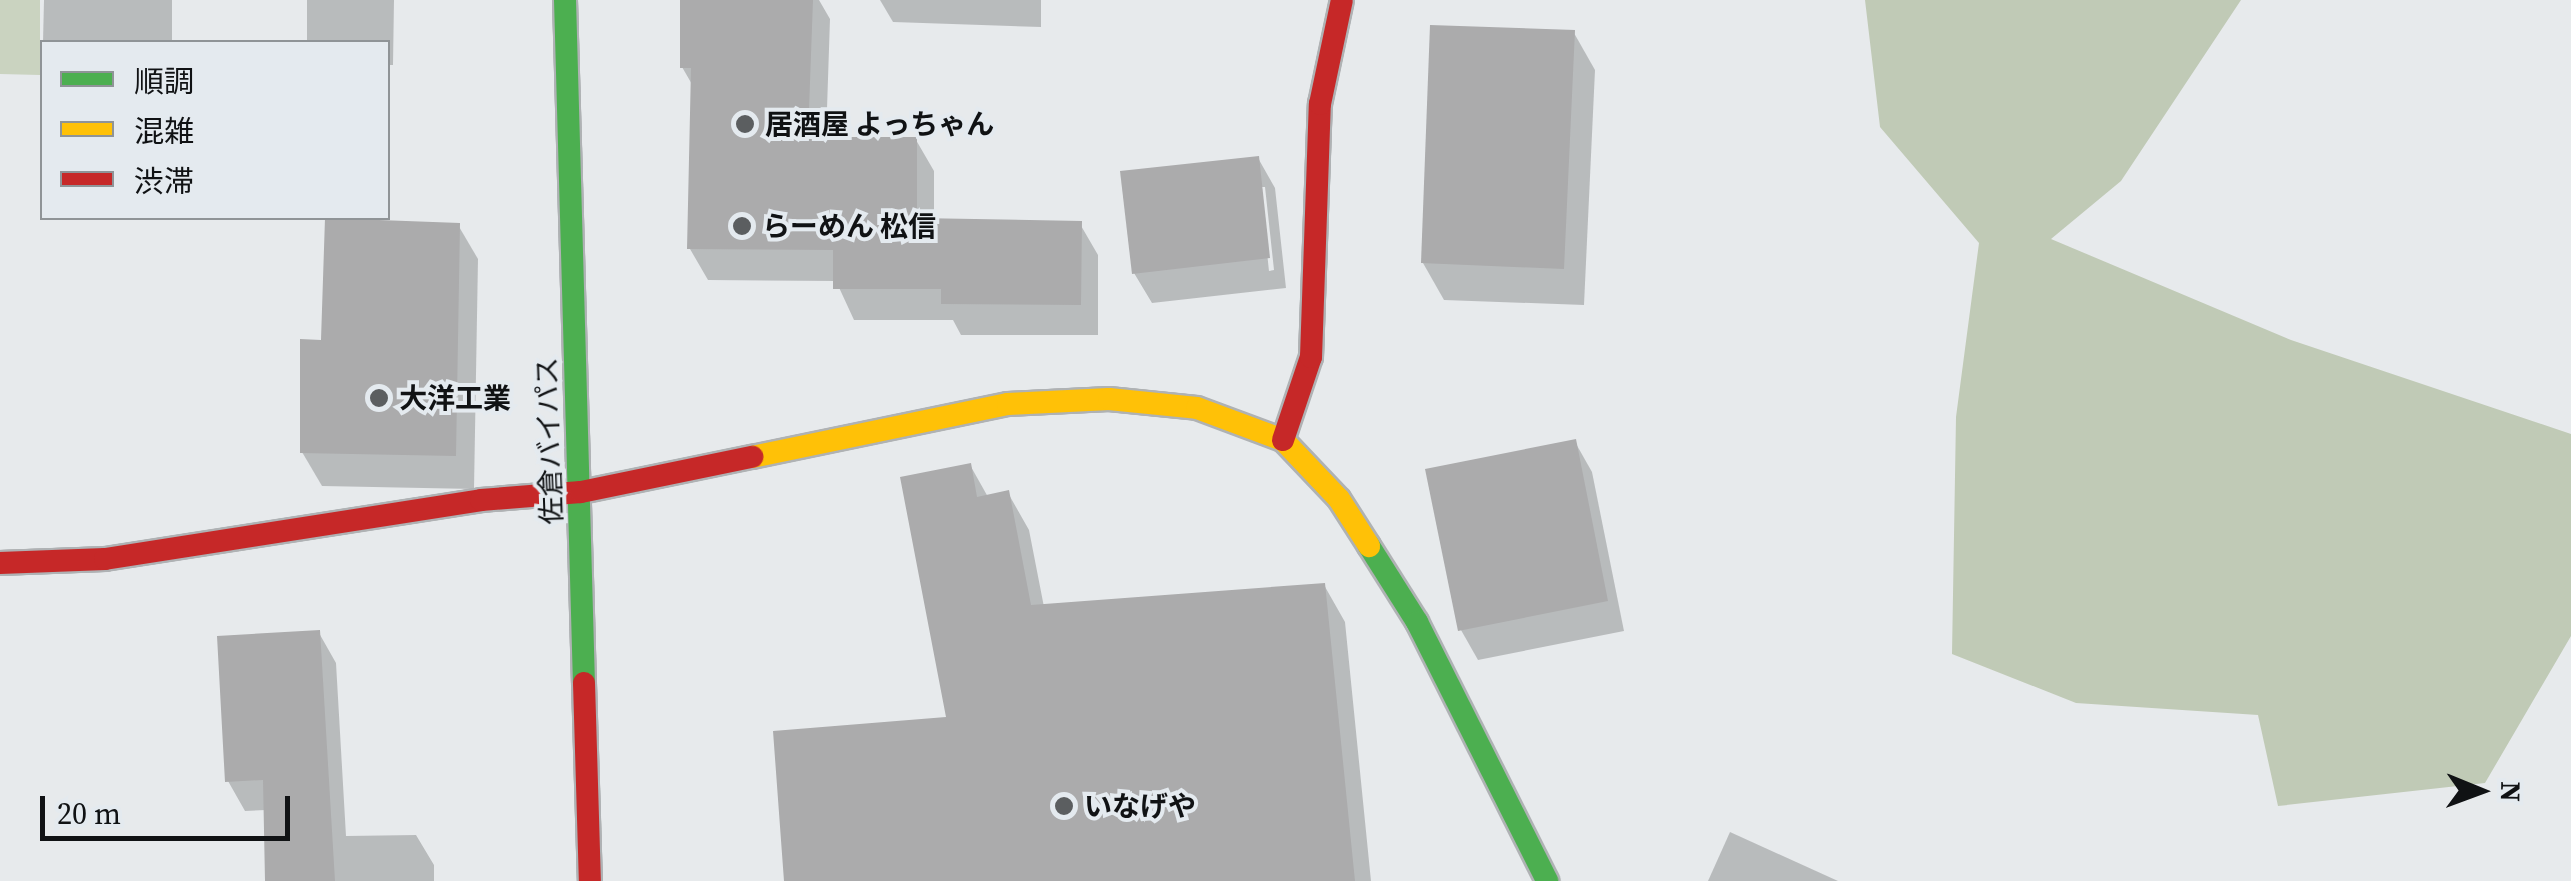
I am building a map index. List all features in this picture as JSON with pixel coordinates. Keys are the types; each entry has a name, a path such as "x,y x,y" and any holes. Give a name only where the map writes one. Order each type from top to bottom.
{"main road":[{"name":"佐倉バイパス","path":"565,0 590,881"},
{"path":"1284,440 1311,357 1320,104 1342,0"},
{"path":"0,563 105,559 482,500 581,492 1008,404 1109,398 1197,408 1284,440 1339,500 1417,622 1547,881"}],"green space":[{"path":"0,0 40,0 40,75 0,74"},
{"path":"1865,0 2241,0 2121,181 2051,239 2291,340 2571,434 2571,636 2485,783 2278,806 2258,715 2076,703 1952,654 1956,417 1979,243 1880,127"}],"building":[{"path":"680,0 813,0 808,137 917,137 917,218 1082,221 1081,305 941,304 941,289 833,289 833,250 687,249 691,68 680,68"},
{"path":"1430,25 1575,30 1564,269 1421,263"},
{"path":"1259,156 1270,258 1132,274 1120,171"},
{"path":"325,220 460,223 456,456 300,453 300,339 321,340"},
{"path":"1576,439 1608,601 1458,631 1425,469"},
{"name":"いなげや","path":"971,463 977,497 1009,490 1031,605 1325,583 1355,881 784,881 773,731 946,717 900,477"},
{"path":"320,630 335,881 265,881 263,780 225,782 217,636"}],"traffic: fast":[{"path":"565,0 584,683"},
{"path":"1369,546 1417,622 1547,881"}],"traffic: slow":[{"path":"752,457 1008,404 1109,399 1197,408 1283,440 1339,499 1369,546"}],"traffic: jam":[{"path":"1283,440 1311,357 1320,104 1342,0"},
{"path":"0,563 105,559 481,500 581,492 752,457"},
{"path":"584,683 590,881"}],"place":[{"name":"居酒屋 よっちゃん","path":"745,124"},
{"name":"らーめん 松信","path":"742,226"},
{"name":"大洋工業","path":"379,398"},
{"name":"いなげや","path":"1064,806"}]}
